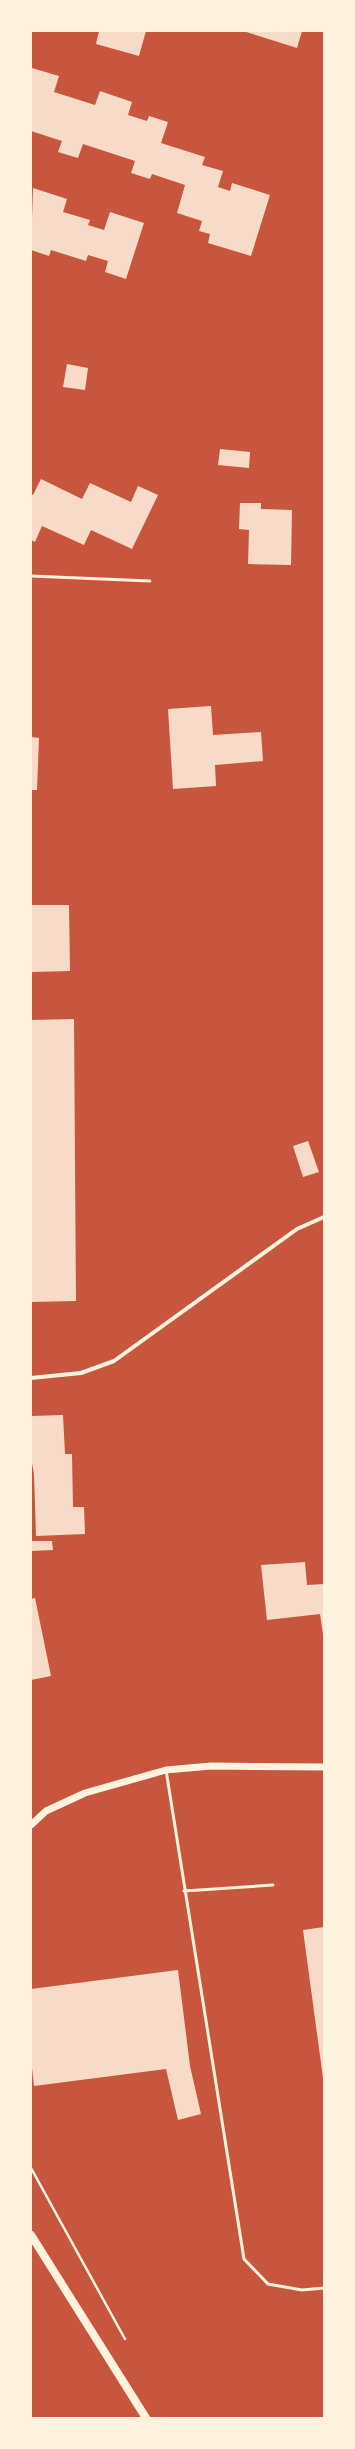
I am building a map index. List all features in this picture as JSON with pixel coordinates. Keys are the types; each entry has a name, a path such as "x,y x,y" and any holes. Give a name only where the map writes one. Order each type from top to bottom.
{"main road":[{"path":"31,2235 146,2418"}],"street":[{"path":"31,1378 81,1372 114,1361 297,1229 324,1217"},
{"path":"31,1825 46,1811 85,1793 166,1770 211,1766 324,1767"}],"lane":[{"path":"31,576 150,581"},
{"path":"166,1770 184,1891 244,2259 268,2284 302,2290 324,2288"},
{"path":"184,1891 273,1885"}],"path":[{"path":"31,2168 126,2342"}],"building":[{"path":"99,31 146,31 139,56 96,44"},
{"path":"243,31 302,31 297,48"},
{"path":"32,68 59,76 54,92 95,105 100,91 132,102 128,115 147,121 149,116 168,122 161,143 205,157 202,165 223,171 218,187 230,191 232,183 270,195 251,256 208,243 210,234 199,231 202,221 177,213 185,185 152,174 150,179 131,173 135,161 83,144 78,158 58,152 62,141 31,131"},
{"path":"33,188 67,199 63,212 90,220 88,225 104,230 110,212 144,223 126,279 105,272 108,261 88,255 86,261 51,250 49,256 31,250"},
{"path":"67,364 88,368 85,390 63,387"},
{"path":"220,449 250,452 249,468 218,465"},
{"path":"41,479 82,499 90,483 131,502 138,486 158,495 132,549 91,530 84,545 42,526 35,542 31,540 31,494 33,495"},
{"path":"240,503 261,503 261,509 292,510 291,565 248,564 249,530 239,529"},
{"path":"211,706 213,735 261,732 263,761 215,765 216,786 173,789 168,709"},
{"path":"31,737 39,738 37,790 31,790"},
{"path":"31,905 69,905 70,971 31,972"},
{"path":"74,1019 76,1301 31,1302 31,1020"},
{"path":"308,1141 319,1172 303,1177 293,1146"},
{"path":"63,1415 65,1454 72,1454 73,1507 84,1507 85,1534 36,1536 34,1474 31,1458 31,1416"},
{"path":"31,1541 52,1541 53,1550 31,1551"},
{"path":"305,1562 307,1585 324,1584 324,1641 320,1614 267,1620 261,1565"},
{"path":"35,1598 51,1676 31,1680 31,1599"},
{"path":"324,1927 324,2078 323,2078 303,1930"},
{"path":"178,1970 190,2066 201,2114 178,2120 166,2069 34,2086 31,2059 31,1989"}]}
